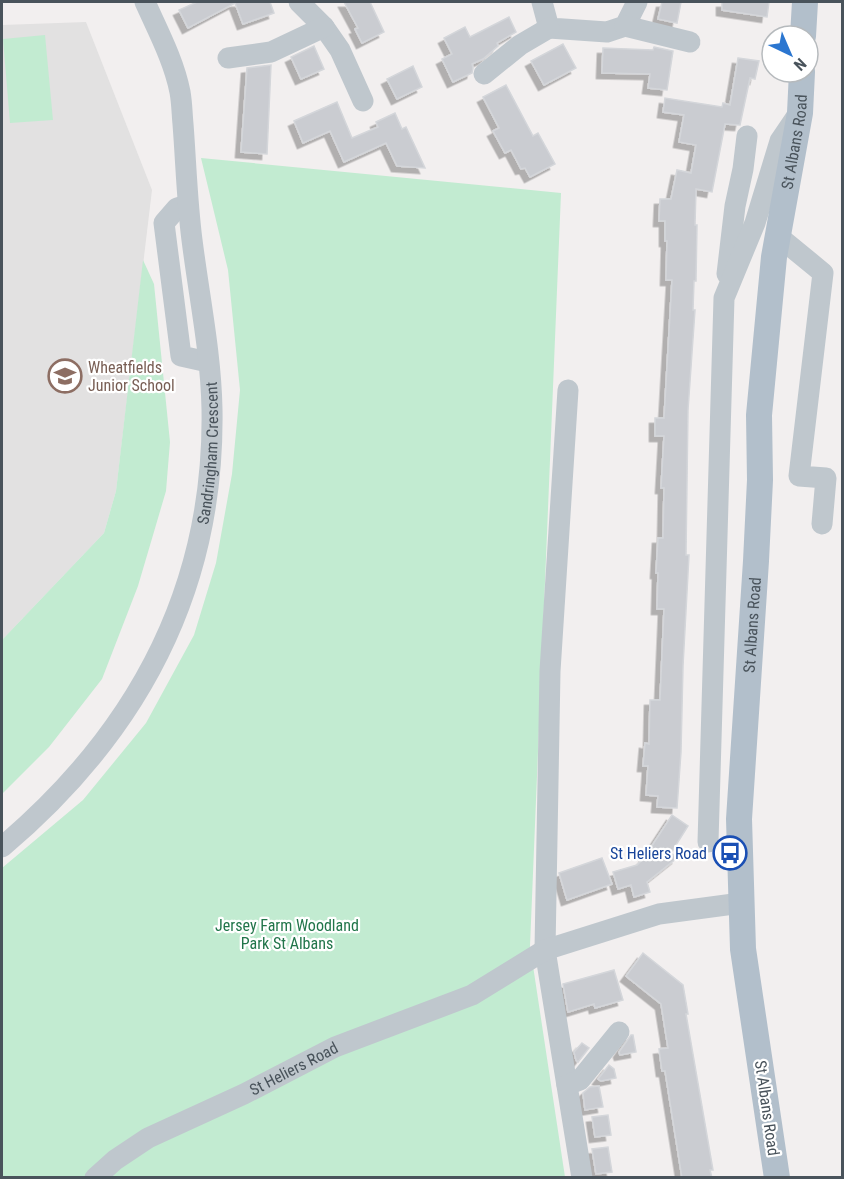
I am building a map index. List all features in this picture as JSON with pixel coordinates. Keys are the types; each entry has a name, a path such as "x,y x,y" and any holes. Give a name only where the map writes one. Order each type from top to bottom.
{"main road":[{"path":"804,24 805,2"},
{"name":"St Albans Road","path":"777,1178 743,949 739,819 757,549 760,480 759,415 774,257 800,113 801,84"}],"street":[{"name":"Sandringham Crescent","path":"2,847 54,801 86,765 145,682 170,629 197,554 210,480 212,407 187,205 186,157 180,92 145,2"},
{"path":"299,2 324,27 340,50 363,101"},
{"path":"542,2 549,27"},
{"path":"625,26 637,2"},
{"path":"484,74 520,45 549,27 608,32 625,26 690,42"},
{"path":"228,58 271,52 324,27"},
{"path":"724,298 755,223 780,141 800,113"},
{"path":"708,842 724,298 735,206 747,136"},
{"path":"778,236 823,273 799,476 834,477 822,524"},
{"path":"568,390 550,672 545,950 582,1178"},
{"name":"St Heliers Road","path":"95,1178 115,1160 147,1138 244,1094 335,1047 471,995 545,950 659,914 741,903"},
{"path":"567,1084 580,1080 619,1032"}],"shaded area":[{"name":"Wheatfields Junior School","path":"86,22 152,190 116,491 104,533 2,640 2,25"}],"green space":[{"path":"45,35 53,120 10,123 3,39"},
{"name":"Jersey Farm Woodland Park St Albans","path":"201,158 561,193 530,946 565,1177 2,1178 2,868 83,800 146,723 194,635 216,563 232,474 240,390 228,270"},
{"path":"143,260 154,284 170,442 166,491 138,586 102,679 49,747 2,794 2,640 104,533 116,491"}],"building":[{"path":"197,2 270,2 274,13 243,24 235,3 188,28 179,10"},
{"path":"344,2 370,2 384,32 362,43 355,29 358,28"},
{"path":"662,2 681,2 677,23 658,19"},
{"path":"722,2 769,2 767,17 722,10"},
{"path":"509,17 516,32 497,43 498,46 483,59 472,64 472,73 453,82 442,59 452,54 444,38 465,27 470,37"},
{"path":"563,44 576,68 544,85 531,61"},
{"path":"314,46 324,69 301,79 291,57"},
{"path":"654,47 673,51 667,90 648,88 650,74 602,73 603,48 653,50"},
{"path":"738,58 759,61 755,79 750,78 740,125 725,124 712,192 696,189 696,281 694,281 693,310 695,310 688,410 686,555 689,555 681,752 677,808 657,807 658,796 646,795 648,766 643,766 645,743 649,744 650,700 660,700 664,609 657,609 658,573 656,573 658,538 663,538 664,488 661,488 664,436 655,436 655,418 664,418 672,280 666,280 667,241 665,241 665,221 659,221 660,199 671,199 677,170 691,173 696,145 679,142 684,115 663,112 665,98 722,107 723,103 730,105"},
{"path":"271,65 267,154 241,152 247,68"},
{"path":"413,66 422,87 397,99 387,79"},
{"path":"506,85 533,136 538,133 555,164 530,177 525,168 521,169 511,150 505,153 493,131 499,128 483,97"},
{"path":"337,102 352,138 378,127 376,122 395,113 402,129 406,127 425,168 397,166 386,143 344,162 330,131 303,143 294,121"},
{"path":"672,815 688,826 671,853 677,858 647,882 650,892 634,897 631,885 618,889 613,872 637,865"},
{"path":"602,858 612,884 567,900 559,873"},
{"path":"643,953 683,985 713,1170 710,1170 712,1178 682,1178 665,1071 662,1071 659,1049 668,1048 661,1004 626,976"},
{"path":"614,970 623,1000 595,1008 594,1004 568,1012 563,984"},
{"path":"633,1035 636,1052 620,1055 619,1052"},
{"path":"582,1043 589,1048 578,1062 574,1052"},
{"path":"609,1065 614,1069 616,1078 601,1081 598,1079"},
{"path":"599,1086 603,1107 585,1110 583,1093 590,1087"},
{"path":"608,1115 611,1135 595,1137 592,1117"},
{"path":"608,1147 612,1172 596,1174 592,1149"}],"place":[{"name":"Wheatfields Junior School","path":"65,376"},
{"name":"St Heliers Road","path":"730,853"}]}
